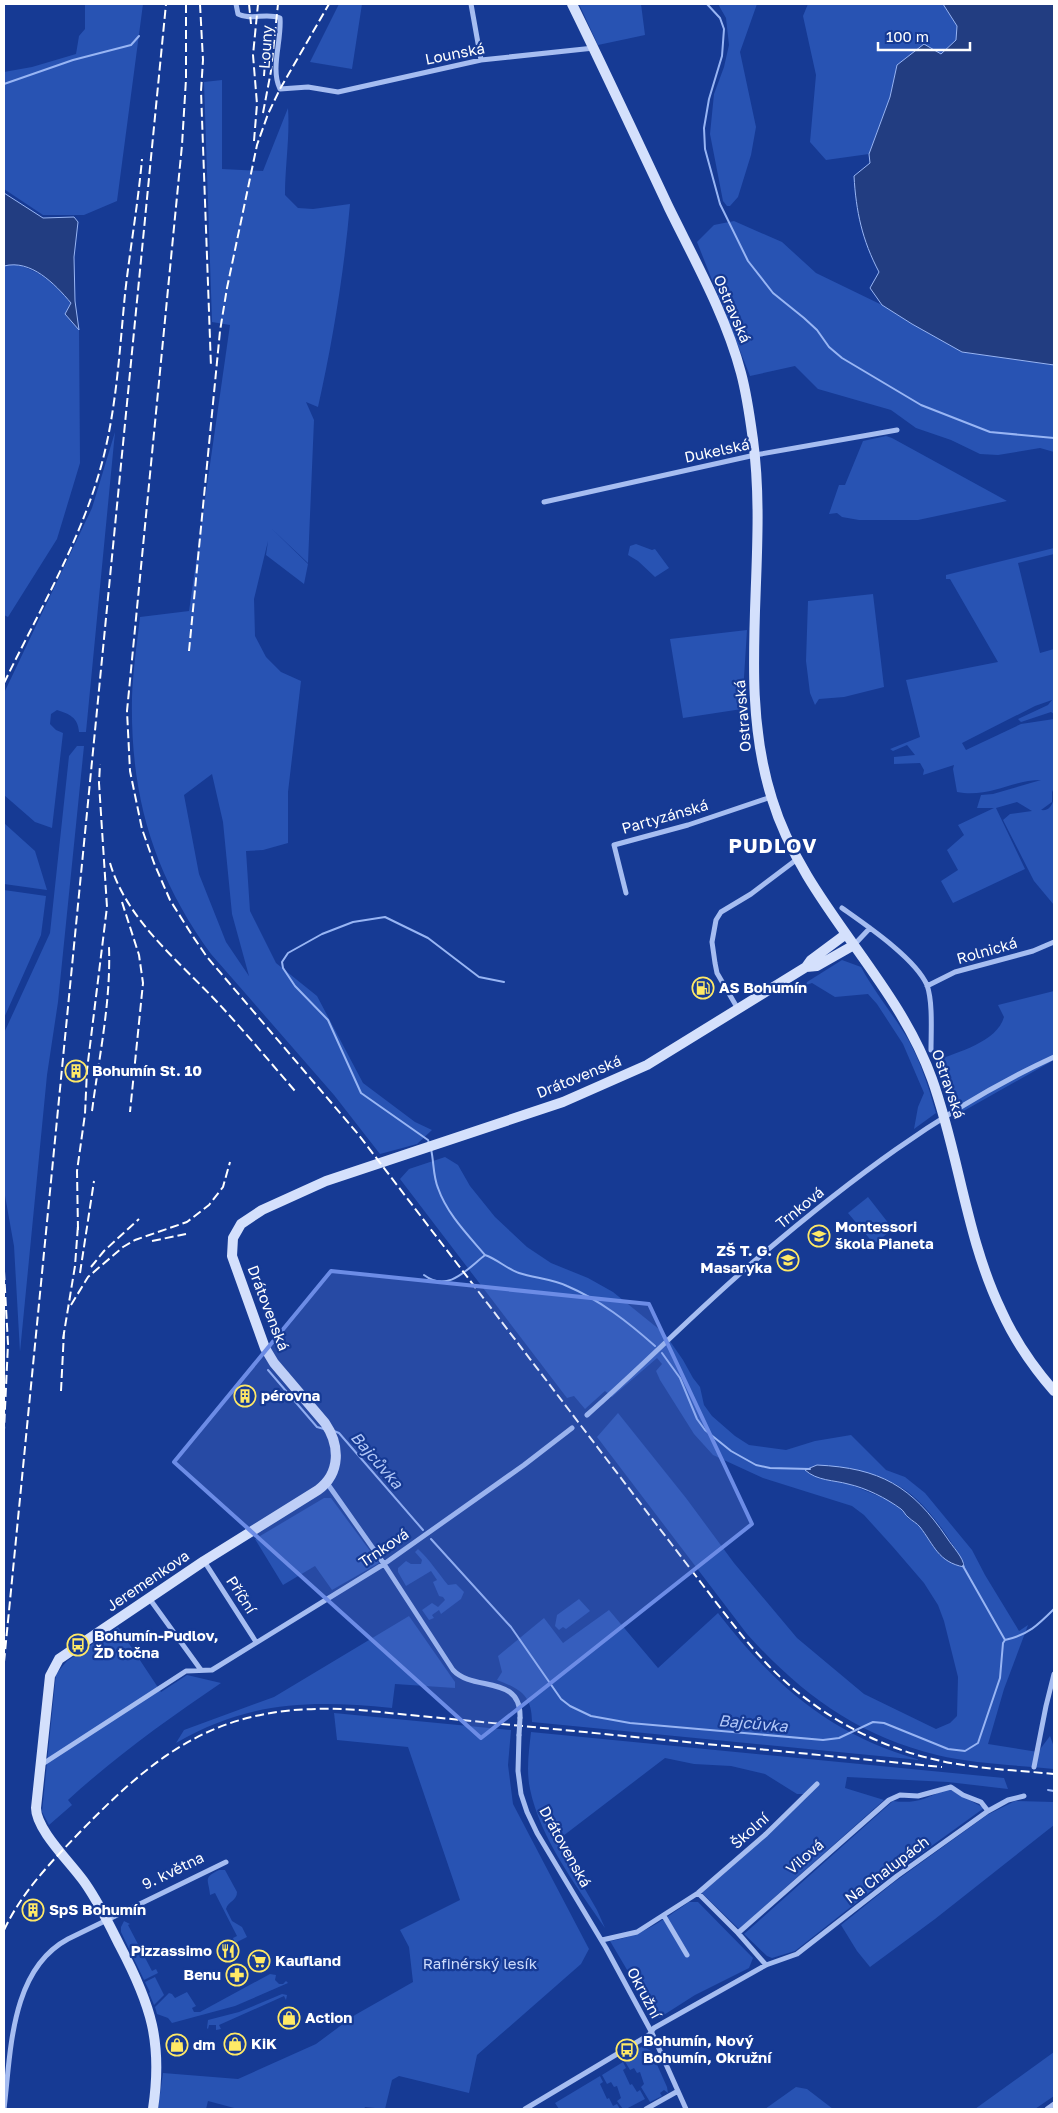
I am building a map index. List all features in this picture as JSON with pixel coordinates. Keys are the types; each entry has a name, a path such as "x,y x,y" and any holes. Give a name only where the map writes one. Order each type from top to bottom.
{"street":[{"name":"Louny","path":"236,4 238,14 244,17 276,16 280,18 281,28 276,80 280,89 308,87 322,90"},
{"path":"472,4 481,60"},
{"name":"Ostravská","path":"572,4 727,332 742,377 755,455 758,526 754,690 757,731 771,797 796,860 891,998 917,1042 933,1081 944,1116 973,1229 994,1294 1001,1310 1028,1356 1054,1391"},
{"name":"Lounská","path":"322,90 338,92 481,60 594,48"},
{"name":"Dukelská","path":"544,502 755,455 897,430"},
{"name":"Partyzánská","path":"626,893 614,845 688,825 771,797"},
{"path":"738,1008 717,973 712,942 716,920 722,912 751,894 796,860"},
{"path":"842,908 870,928 911,964 927,986"},
{"path":"854,944 870,928"},
{"name":"Drátovenská","path":"602,1940 546,1848 527,1812 521,1794 518,1771 519,1703 510,1692 498,1686 468,1680 459,1676 453,1670 384,1564 327,1483 334,1469 336,1455 332,1434 325,1423 274,1363 265,1348 232,1256 235,1233 250,1216 288,1197 364,1167 520,1117 597,1088 647,1065 806,967 811,960 846,934"},
{"name":"Rolnická","path":"927,986 955,972 1033,951 1054,942"},
{"name":"Drátovenská","path":"806,967 817,966 854,944"},
{"name":"Ostravská","path":"927,986 932,1050"},
{"name":"Trnková","path":"587,1415 750,1264 826,1203 944,1116 1017,1075 1054,1057"},
{"name":"Trnková","path":"40,1766 186,1671 212,1670 384,1564 517,1470 572,1428"},
{"name":"Jeremenkova","path":"107,1920 85,1882 44,1829 36,1812 50,1676 54,1666 67,1653 204,1561 327,1483"},
{"name":"Příční","path":"204,1561 256,1642"},
{"path":"149,1598 201,1670"},
{"path":"1034,1766 1054,1674"},
{"name":"Školní","path":"602,1940 630,1935 664,1916 698,1893 766,1834 817,1784"},
{"name":"Vilová","path":"738,1933 889,1800 900,1796 918,1796 951,1787 963,1795 981,1802 988,1811"},
{"name":"Na Chalupách","path":"652,2033 654,2028 766,1964 797,1954 897,1876 988,1811 1008,1800 1024,1796"},
{"name":"9. května","path":"4,2109 19,2010 34,1972 49,1952 59,1944 226,1862"},
{"path":"698,1893 766,1964"},
{"path":"664,1916 687,1955"},
{"path":"107,1920 139,1982 150,2010 157,2054 157,2082 153,2109"},
{"name":"Okružní","path":"525,2109 652,2033 602,1940"},
{"path":"652,2033 686,2109"},
{"path":"646,2109 678,2091"},
{"path":"1047,2109 1054,2104"}],"highlighted area":[{"path":"331,1271 649,1304 752,1524 481,1738 174,1462"}],"green space":[{"path":"85,4 143,4 117,201 84,215 43,215 4,189 4,72 32,67 76,54 79,36 85,29"},
{"path":"339,4 362,4 352,69 310,62"},
{"path":"579,4 641,4 645,35 598,45"},
{"path":"718,4 757,4 740,52 756,127 751,155 738,197 730,206 727,206 723,201 710,134 714,94 724,67 729,45 726,18"},
{"path":"808,4 943,4 957,26 956,40 941,54 897,65 890,97 869,154 826,160 810,142 816,75 803,16"},
{"path":"222,80 222,169 263,171 288,108 285,195 298,208 313,209 350,204 337,306 318,407 306,402 314,420 308,563 271,528 308,564 304,584 266,555 268,541 254,599 255,636 266,657 281,672 301,681 288,792 288,843 263,850 246,851 250,911 276,963 317,996 363,1083 415,1122 432,1130 417,1144 380,1154 334,1095 211,954 191,924 174,894 160,863 149,832 135,767 132,733 132,697 140,617 189,611 230,325 212,322 204,82","holes":["212,774 223,822 232,914 249,976 226,942 199,874 184,795"]},
{"path":"734,221 782,242 816,273 882,305 962,352 1054,365 1054,452 1040,448 998,455 980,454 951,440 916,428 891,410 818,389 795,366 750,376 697,242 714,225"},
{"path":"15,264 46,279 59,289 71,303 65,314 79,330 80,463 57,539 8,617 4,615 4,266"},
{"path":"115,432 86,732 79,732 77,723 69,715 57,710 51,714 50,724 56,730 63,733 52,828 35,822 4,795 4,693 92,508"},
{"path":"886,436 1007,501 918,520 859,520 842,517 837,513 829,514 839,485 845,485 863,441"},
{"path":"636,544 652,550 655,549 669,568 655,577 638,561 628,555 630,546"},
{"path":"1054,548 1054,554 1018,563 1040,653 1054,649 1054,714 1051,712 1021,722 1018,719 1048,705 1052,700 1035,706 962,743 966,750 1021,724 1054,719 1054,794 1052,790 1052,802 1041,810 1046,810 1050,807 1054,798 1054,905 1034,881 1003,820 1010,814 1032,811 1017,802 996,808 1025,869 953,903 941,881 958,870 947,850 964,835 958,825 994,808 977,808 981,795 993,794 1041,780 980,793 957,792 954,765 923,775 924,770 920,763 894,764 894,757 915,755 907,745 893,751 890,749 920,737 906,680 998,662 950,579 946,579 946,575"},
{"path":"873,594 884,687 844,697 819,699 815,705 810,693 806,661 808,601"},
{"path":"747,630 742,709 683,718 670,639"},
{"path":"77,746 84,746 58,1002 47,1075 20,1352 14,1246 4,1190 4,1033 50,933 69,756"},
{"path":"4,823 35,851 47,890 4,884"},
{"path":"4,890 46,896 41,935 4,1018"},
{"path":"842,960 861,967 903,1031 917,1058 928,1085 936,1113 914,1129 918,1107 924,1093 903,1044 877,1004 868,994 835,997 812,983 806,985 807,982"},
{"path":"1054,991 1054,1060 960,1113 956,1118 950,1107 935,1061 976,1045 994,1033 1004,1017 998,1005"},
{"path":"445,1157 458,1165 470,1186 495,1217 527,1247 551,1263 588,1278 613,1292 665,1334 700,1387 704,1405 712,1416 735,1436 749,1445 786,1450 815,1441 851,1435 886,1470 905,1477 925,1493 972,1550 1019,1631 1028,1625 1004,1689 988,1744 1038,1752 1050,1736 1054,1747 1054,1769 966,1760 908,1747 856,1724 810,1694 788,1676 747,1634 597,1437 618,1413 686,1498 734,1563 797,1638 864,1694 936,1729 950,1723 957,1716 958,1677 938,1605 924,1583 864,1515 852,1506 763,1478 713,1455 694,1434 660,1380 656,1371 662,1364 657,1358 612,1397 605,1391 585,1409 574,1396 567,1398 400,1179 409,1169","holes":["856,1470 880,1477 897,1485 911,1495 929,1512 946,1534 965,1565 934,1548 919,1525 909,1519 902,1510 888,1500 849,1484 817,1478"]},
{"path":"868,1197 893,1229 874,1244 848,1213"},
{"path":"324,1498 331,1498 379,1563 332,1590 315,1566 283,1585 255,1539"},
{"path":"418,1549 448,1585 456,1584 464,1592 461,1599 441,1614 439,1610 432,1615 434,1618 429,1620 422,1610 432,1603 438,1607 445,1600 439,1596 433,1582 437,1580 431,1571 406,1586 398,1572 398,1568 406,1561 411,1564 421,1564 422,1560 415,1552"},
{"path":"579,1599 590,1611 566,1629 563,1627 559,1630 555,1626 557,1615"},
{"path":"609,1610 658,1668 718,1613 761,1663 806,1704 858,1737 920,1760 532,1722 530,1705 523,1694 497,1680 502,1672 498,1656 544,1618 563,1643"},
{"path":"409,1616 455,1682 455,1688 395,1684 392,1708 362,1705 306,1704 255,1711 203,1729 176,1743 184,1730 274,1697"},
{"path":"118,1627 161,1692 187,1675 221,1683 162,1724 105,1768 68,1800 72,1805 49,1825 42,1812 56,1674 67,1661"},
{"name":"Rafinérský lesík","path":"334,1713 511,1730 508,1765 513,1804 589,1949 581,1964 477,2055 469,2093 399,2076 392,2080 385,2109 365,2107 364,2109 238,2109 208,2101 206,2109 158,2109 163,2073 238,2079 316,2044 355,2015 413,1982 409,1947 400,1930 460,1900 408,1747 337,1740"},
{"path":"531,1732 1004,1778 1008,1789 948,1782 847,1777 845,1788 884,1800 739,1929 702,1893 810,1794 797,1794 765,1774 731,1766 694,1764 665,1758 563,1836 561,1843 563,1851 597,1910 605,1928 561,1862 542,1826 530,1789 528,1775"},
{"path":"949,1789 984,1808 890,1876 795,1951 772,1958 767,1956 744,1934 893,1801 907,1802 920,1800"},
{"path":"1015,1801 1054,1802 1054,1825 935,1919 870,1967 857,1951 841,1925 893,1883 987,1815"},
{"path":"219,1870 225,1870 237,1892 236,1897 226,1909 232,1921 242,1927 247,1937 235,1943 233,1938 237,1936 215,1893 210,1895 208,1877"},
{"path":"689,1902 698,1902 753,1958 749,1968 695,1995 659,2018 649,2000 636,1985 610,1941 632,1936 661,1921"},
{"path":"124,1921 130,1924 128,1925 152,1971 156,1969 158,1973 144,1980 121,1932"},
{"path":"270,1974 276,1975 275,1980 279,1984 283,1984 286,1981 288,1983 235,2006 172,2023 168,2018 157,2014 155,2007 169,1993 175,1998 187,1992 196,2006 192,2008 194,2012 200,2012"},
{"path":"155,1977 164,1995 154,2005 145,1982"},
{"path":"282,1994 287,1995 286,2000 284,1996 219,2025 221,2029 216,2030 216,2025 209,2025 207,2028 208,2020 239,2012"},
{"path":"643,2046 651,2051 668,2093 664,2090 660,2093 662,2096 650,2102 641,2087 644,2084 640,2072 637,2073 634,2068 630,2070 623,2058"},
{"path":"1054,2052 1054,2096 1035,2109 975,2109"},
{"path":"623,2062 626,2068 623,2070 630,2085 632,2084 637,2092 640,2090 645,2099 626,2109 623,2109 617,2101 621,2098 617,2086 614,2087 611,2082 607,2084 602,2075"},
{"path":"600,2076 603,2082 600,2084 607,2099 609,2098 613,2106 617,2104 620,2109 559,2109 555,2103"},
{"path":"796,2087 807,2089 833,2109 765,2109"}],"shaded area":[{"path":"943,4 1054,4 1054,365 962,352 882,305 870,288 879,272 864,237 856,201 854,176 870,163 869,154 890,97 897,65 924,44 941,54 956,40 957,26"},
{"path":"4,193 43,218 74,217 78,222 74,257 75,301 79,330 65,314 71,303 50,281 24,266 4,266"},
{"path":"817,1465 859,1470 892,1483 907,1493 934,1520 960,1556 964,1567 955,1565 942,1557 919,1526 889,1501 862,1488 820,1478 805,1470"}],"waterway":[{"path":"707,4 720,18 724,29 722,56 709,99 704,128 705,149 720,204 748,261 773,293 817,330 829,347 842,358 921,405 990,432 1054,438"},
{"path":"4,84 73,60 131,45 139,36"},
{"path":"429,1143 428,1140 361,1093 328,1020 295,986 283,968 282,962 288,953 322,934 353,922 385,917 428,938 479,977 504,982"},
{"path":"431,1149 435,1179 442,1198 458,1224 485,1255"},
{"path":"424,1275 441,1282 449,1281 464,1273 485,1255 519,1273 567,1286 591,1298 613,1312 655,1346"},
{"path":"662,1353 680,1378 697,1419 705,1430 731,1451 756,1465 770,1468 810,1469"},
{"name":"Bajcůvka","path":"268,1370 317,1427 324,1429"},
{"name":"Bajcůvka","path":"334,1431 339,1433 423,1530"},
{"name":"Bajcůvka","path":"431,1539 511,1627 561,1699 570,1706 591,1716 630,1723 823,1740 839,1738 873,1722 884,1723 948,1749 965,1751 978,1743 1000,1678 1003,1643 1005,1640 1032,1629 1054,1609"},
{"path":"963,1566 1005,1640"},
{"path":"1048,1790 1054,1791"}],"railway":[{"path":"4,1662 166,4"},
{"path":"186,4 186,79 182,145 127,711 130,771 142,829 170,900 207,957 358,1134 725,1615 767,1664 804,1697 824,1711 867,1736 890,1746 913,1754 951,1763 1054,1774"},
{"path":"200,4 203,60 201,91 211,367"},
{"path":"249,4 251,24"},
{"path":"254,141 257,104 253,55 258,4"},
{"path":"263,113 271,71 278,4"},
{"path":"189,651 220,331 227,288 257,145 268,114 280,89 329,4"},
{"path":"264,76 267,33"},
{"path":"4,683 78,532 97,480 113,411 142,159"},
{"path":"78,1230 77,1171 85,1114 87,1070 107,907 99,783 100,764"},
{"path":"110,863 118,884 141,922 171,956 229,1015 295,1091"},
{"path":"122,902 139,955 143,983 130,1112"},
{"path":"92,1111 104,1029 109,947"},
{"path":"71,1305 88,1277 123,1247 135,1240 187,1222 209,1205 223,1187 230,1162"},
{"path":"80,1273 94,1181"},
{"path":"91,1267 104,1251 139,1219"},
{"path":"63,1339 75,1266 78,1225"},
{"path":"152,1241 186,1234"},
{"path":"4,1271 8,1344 4,1430"},
{"path":"61,1391 64,1332"},
{"path":"4,1930 19,1903 48,1866 80,1832 142,1774 172,1751 204,1734 237,1721 273,1713 314,1709 359,1710 942,1767"}],"place":[{"name":"AS Bohumín","path":"703,988"},
{"name":"Bohumín St. 10","path":"76,1071"},
{"name":"Montessori škola Pianeta","path":"819,1236"},
{"name":"ZŠ T. G. Masaryka","path":"788,1260"},
{"name":"pérovna","path":"245,1396"},
{"name":"Bohumín-Pudlov, ŽD točna","path":"78,1645"},
{"name":"SpS Bohumín","path":"33,1910"},
{"name":"Pizzassimo","path":"228,1951"},
{"name":"Kaufland","path":"259,1961"},
{"name":"Benu","path":"237,1975"},
{"name":"Action","path":"289,2018"},
{"name":"KiK","path":"235,2044"},
{"name":"dm","path":"177,2045"},
{"name":"Bohumín, Nový Bohumín, Okružní","path":"627,2050"}],"district":[{"name":"PUDLOV","path":"773,846"}]}
